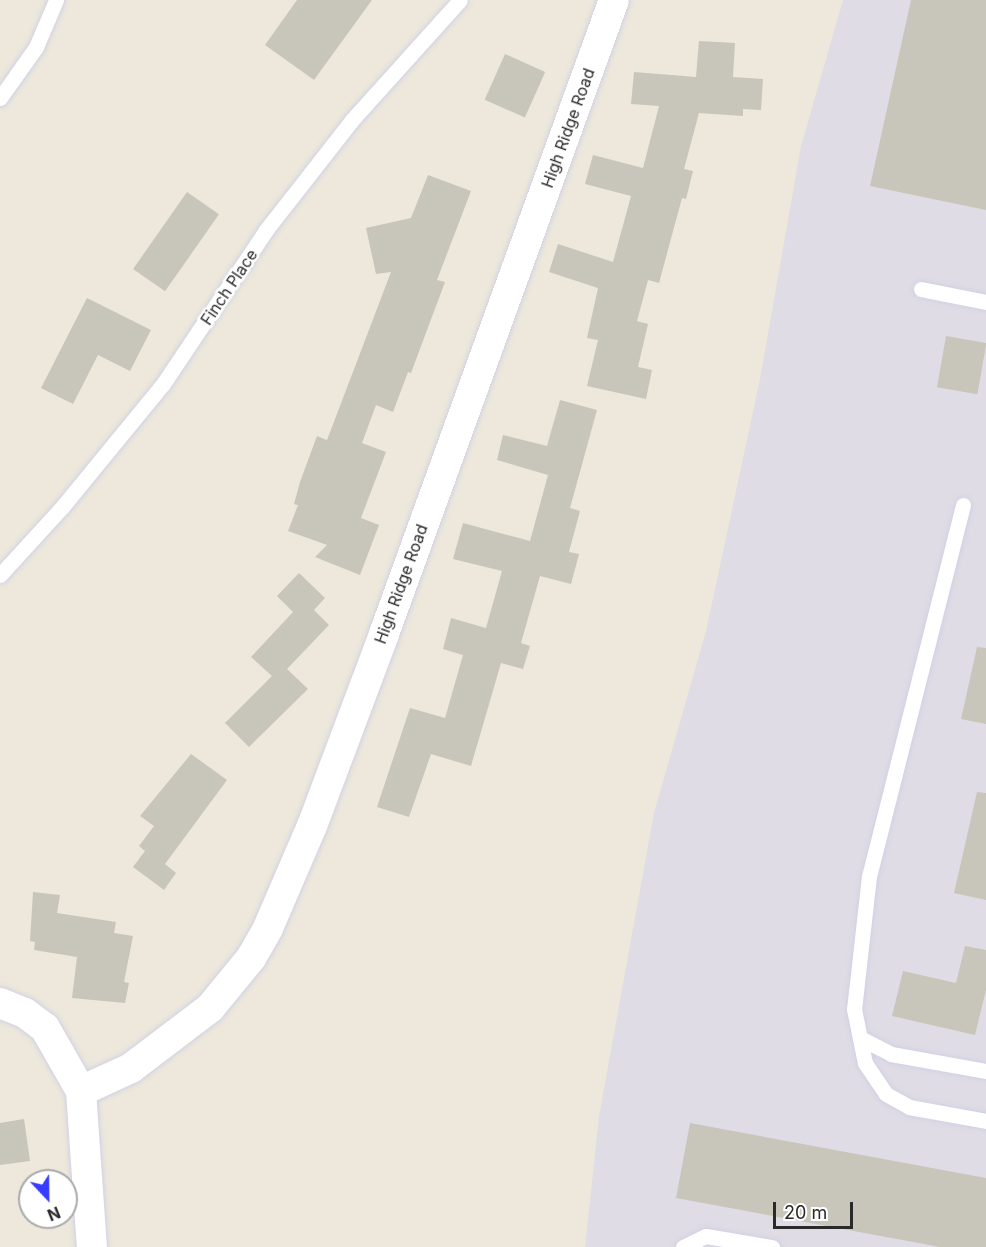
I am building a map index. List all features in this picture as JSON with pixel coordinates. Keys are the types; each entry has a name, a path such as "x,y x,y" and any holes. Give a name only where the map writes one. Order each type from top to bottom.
{"street":[{"name":"High Ridge Road","path":"81,1091 131,1068 210,1008 251,958 268,928 360,698 614,0"},
{"path":"0,1003 25,1013 45,1028 81,1091 92,1247"}],"lane":[{"path":"0,98 36,47 56,0"},
{"name":"Finch Place","path":"0,575 63,506 163,384 266,230 352,120 460,0"},
{"path":"921,289 986,302"},
{"path":"963,505 869,876 854,1009 871,1074 895,1100 909,1107 986,1121"},
{"path":"860,1038 891,1054 986,1071"},
{"path":"683,1247 706,1236 772,1247"}],"shaded area":[{"path":"843,0 986,0 986,1247 585,1247 599,1116 654,813 706,631 760,379 801,146"}],"building":[{"path":"297,0 372,0 314,80 265,45"},
{"path":"911,0 986,0 986,210 870,186"},
{"path":"699,41 735,43 733,77 763,79 761,110 743,109 743,116 699,113 684,169 693,171 686,199 682,198 659,283 648,280 637,321 648,324 638,367 652,370 646,399 587,386 598,340 587,338 598,288 549,272 558,244 613,262 631,196 585,184 593,155 643,168 659,106 631,104 634,72 696,77"},
{"path":"505,54 545,72 525,118 485,100"},
{"path":"428,175 471,191 437,280 445,282 411,373 408,372 393,412 376,405 362,443 386,452 361,518 379,525 360,575 315,557 327,545 288,531 298,505 294,504 300,482 317,436 327,440 391,272 376,274 366,228 411,218"},
{"path":"187,192 219,214 165,291 133,269"},
{"path":"87,298 151,330 130,371 98,355 73,404 41,388"},
{"path":"946,336 986,343 977,394 937,387"},
{"path":"560,400 597,410 570,508 580,511 569,552 579,554 571,584 540,576 521,643 530,646 523,669 501,663 471,766 431,754 409,817 377,807 410,708 445,718 463,655 443,649 451,618 486,628 502,571 453,559 463,523 530,541 548,475 497,460 503,435 547,446"},
{"path":"299,573 325,598 314,610 329,625 287,669 308,689 249,747 225,723 272,676 251,657 293,612 277,596"},
{"path":"977,647 986,648 986,724 961,719"},
{"path":"191,754 227,780 165,864 176,873 164,890 133,867 145,851 139,846 154,826 140,816"},
{"path":"977,792 986,793 986,900 954,893"},
{"path":"33,892 60,895 57,913 116,922 114,933 133,936 124,982 129,983 125,1003 72,998 77,957 34,950 35,942 30,941"},
{"path":"965,946 986,950 986,990 975,1035 892,1016 903,971 956,983"},
{"path":"24,1119 30,1161 0,1165 0,1123"},
{"path":"690,1123 986,1178 986,1247 940,1247 676,1198"}]}
